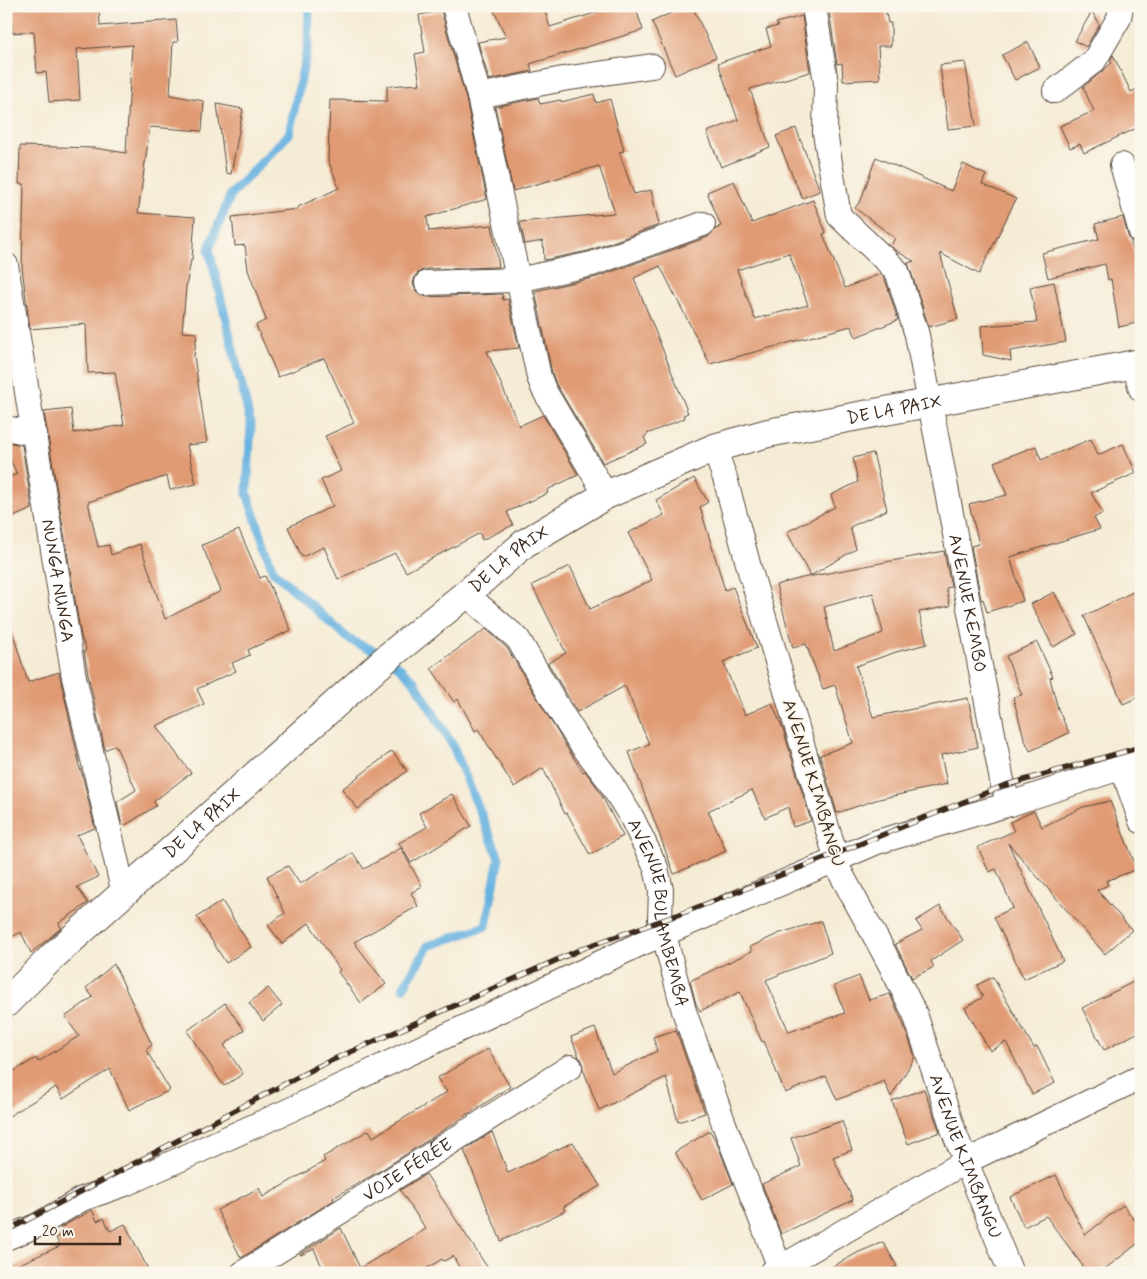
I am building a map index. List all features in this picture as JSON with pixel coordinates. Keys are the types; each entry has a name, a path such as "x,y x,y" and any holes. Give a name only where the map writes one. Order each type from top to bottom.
{"street":[{"path":"454,6 479,96 539,377 544,390 606,495"},
{"name":"AVENUE KEMBO","path":"814,6 826,83 825,133 839,216 897,272 917,335 1003,786 1010,804"},
{"path":"1055,91 1094,61 1119,18 1121,6"},
{"path":"479,96 563,79 652,66"},
{"path":"1122,165 1141,232"},
{"path":"427,283 518,280 606,260 703,224"},
{"name":"NUNGA NUNGA","path":"6,265 74,677 124,894"},
{"name":"DE LA PAIX","path":"6,1003 53,956 388,657 525,543 606,495 714,448 768,434 930,403 1139,372"},
{"path":"6,428 34,434"},
{"name":"AVENUE KIMBANGU","path":"714,448 725,478 750,571 835,854 834,861 915,1014 965,1162 1011,1273"},
{"name":"AVENUE BULAMBEMBA","path":"466,594 518,639 565,720 608,779 632,818 656,868 661,890 660,920 684,1011 778,1271"},
{"path":"6,1238 38,1225 82,1198 125,1184 284,1113 663,934 877,842 1010,804 1131,764 1141,821"},
{"name":"VOIE FÉRÉE","path":"243,1273 570,1067"},
{"path":"778,1271 965,1162 1141,1077"}],"building":[{"path":"10,6 99,6 100,26 176,20 178,42 173,42 170,95 204,101 202,131 150,127 138,213 195,217 192,260 186,287 182,332 197,333 194,356 207,443 187,445 196,484 170,490 167,476 88,502 98,547 109,545 111,555 140,544 165,619 221,591 202,545 239,530 260,578 265,576 291,630 248,650 250,655 232,663 236,671 197,689 204,704 156,726 191,773 154,801 156,806 124,826 117,802 136,790 115,745 105,750 88,674 84,651 86,650 81,636 44,412 71,409 74,433 124,425 115,372 88,373 86,324 30,329 22,268 24,184 19,184 20,146 94,148 126,153 132,45 77,49 80,100 49,102 46,72 37,73 34,31 12,33"},
{"path":"492,6 543,6 550,27 617,6 635,6 643,30 530,64 532,71 489,80 478,42 506,37"},
{"path":"685,6 692,6 716,57 675,75 652,22"},
{"path":"885,8 888,23 891,23 891,46 878,46 880,79 843,81 842,63 837,64 829,10"},
{"path":"441,11 466,99 487,199 427,217 429,231 492,225 499,267 426,269 415,276 413,284 416,291 427,297 502,294 503,300 508,299 519,348 487,351 519,426 543,415 578,475 547,490 548,493 507,512 513,525 482,540 480,533 406,572 395,553 338,579 324,547 302,557 288,527 333,506 321,480 341,471 325,436 354,423 324,358 278,377 256,325 266,320 248,270 245,245 235,246 232,217 298,209 298,207 339,188 328,160 330,100 387,101 387,86 420,84 415,54 425,52 419,15"},
{"path":"1092,11 1099,25 1086,47 1075,41"},
{"path":"802,16 810,72 750,89 770,147 721,167 707,132 738,120 718,63 771,46 766,29 778,26 776,23"},
{"path":"1028,42 1040,67 1015,80 1002,55"},
{"path":"1113,55 1131,92 1141,87 1141,126 1084,153 1080,144 1070,148 1060,126 1094,111 1083,87 1112,63 1110,61"},
{"path":"965,62 976,126 948,129 940,65"},
{"path":"594,94 596,103 610,99 624,151 619,152 634,194 651,190 659,225 588,251 544,260 543,241 525,244 520,222 615,213 599,166 513,191 495,107 538,98 540,104 561,100 561,102"},
{"path":"217,104 243,109 231,174 226,173"},
{"path":"796,128 820,191 802,198 776,136"},
{"path":"876,157 951,191 963,164 986,175 982,184 1016,199 979,274 940,253 958,319 929,327 908,263 914,261 896,251 891,246 895,238 855,208 861,200"},
{"path":"734,181 752,223 813,200 826,233 823,234 845,288 880,274 885,279 898,320 856,337 851,326 710,364 660,266 634,278 688,413 683,415 685,418 647,434 644,437 647,444 603,463 556,384 535,291 597,277 708,237 715,229 721,226 707,192","holes":["789,253 808,305 755,319 737,270"]},
{"path":"1123,217 1141,280 1141,322 1119,327 1111,279 1108,280 1105,264 1048,278 1042,253 1099,239 1095,224"},
{"path":"1054,282 1066,342 1010,351 1011,361 983,355 981,326 1037,322 1030,287"},
{"path":"1091,439 1098,455 1123,444 1136,473 1091,493 1103,513 1094,518 1100,529 1010,557 1023,601 987,612 983,599 981,600 971,546 979,544 969,504 1007,495 994,462 1036,446 1041,460"},
{"path":"6,442 22,445 32,509 6,520 6,479 17,474 6,451"},
{"path":"873,453 887,510 850,527 856,549 810,576 787,532 835,507 831,495 858,482 853,458"},
{"path":"694,478 708,502 700,507 725,590 733,587 757,648 723,662 745,715 772,703 783,729 811,821 793,827 788,807 765,818 752,790 708,811 726,851 674,874 629,752 649,744 625,686 577,712 548,663 566,653 532,585 570,566 590,609 652,580 628,533 664,515 656,500"},
{"path":"944,551 951,587 946,588 950,606 919,612 927,644 896,652 856,666 873,717 968,698 978,747 941,755 947,784 879,799 837,813 820,755 853,743 835,685 823,689 806,644 793,648 776,585 802,578","holes":["873,593 883,633 834,651 824,607"]},
{"path":"1141,588 1141,696 1123,704 1084,616"},
{"path":"1054,592 1077,634 1053,647 1031,604"},
{"path":"11,628 28,682 59,672 78,763 95,828 77,835 98,877 77,887 88,903 59,923 61,928 31,953 21,932 6,940 6,629"},
{"path":"486,629 507,648 569,751 583,772 585,771 597,787 623,836 590,855 567,813 565,814 543,768 514,787 478,729 475,731 458,699 454,702 431,668"},
{"path":"1037,642 1053,677 1050,678 1058,709 1069,733 1030,751 1024,738 1013,697 1022,695 1006,656"},
{"path":"392,751 407,771 358,809 342,789"},
{"path":"452,794 471,826 411,863 399,843 427,827 419,813"},
{"path":"1110,801 1137,869 1106,881 1108,885 1097,890 1132,930 1105,954 1008,843 1063,961 1024,979 994,917 1013,908 996,869 989,872 978,847 1014,831 1010,822 1034,811 1042,827 1083,807"},
{"path":"401,848 422,886 411,893 418,906 354,942 386,984 361,1003 338,972 340,970 309,923 282,944 268,925 285,913 267,876 288,866 300,884 353,853 364,869"},
{"path":"222,901 251,947 226,963 197,917"},
{"path":"940,906 963,940 931,961 934,967 912,978 895,944 922,930 916,921"},
{"path":"821,921 831,953 766,980 789,1032 845,1013 834,986 859,976 869,1000 890,994 915,1057 891,1097 884,1081 837,1100 826,1076 785,1093 764,1041 762,1042 740,992 700,1011 696,1004 690,981 752,951 750,947 780,933"},
{"path":"114,964 152,1045 146,1050 170,1090 129,1110 110,1069 63,1099 56,1087 6,1118 6,1076 36,1058 38,1062 79,1036 65,1017 93,997 86,988"},
{"path":"993,977 1034,1048 1037,1046 1055,1083 1032,1094 1006,1042 990,1051 965,1008 983,997 977,985"},
{"path":"1141,978 1141,1031 1104,1050 1082,1008"},
{"path":"268,988 282,1005 263,1021 249,1003"},
{"path":"225,1003 244,1030 224,1045 243,1074 224,1086 187,1031"},
{"path":"595,1028 612,1073 657,1051 653,1037 676,1030 705,1113 678,1122 666,1077 599,1110 583,1069 582,1060 571,1037"},
{"path":"488,1049 510,1087 241,1258 217,1210 259,1188 263,1197 325,1161 323,1157 369,1130 373,1137 447,1092 437,1078"},
{"path":"924,1089 940,1132 908,1144 892,1101"},
{"path":"842,1121 852,1150 833,1157 853,1200 781,1234 762,1184 801,1166 791,1138"},
{"path":"710,1131 717,1143 733,1184 702,1200 675,1152"},
{"path":"492,1132 508,1173 573,1142 600,1186 563,1207 565,1211 501,1241 464,1150"},
{"path":"426,1174 491,1273 462,1273 453,1256 444,1261 442,1259 419,1273 325,1273 314,1249 300,1254 341,1228 360,1268 426,1229 400,1190"},
{"path":"1056,1175 1085,1235 1123,1205 1141,1229 1141,1241 1102,1271 1103,1273 1088,1273 1046,1216 1024,1227 1010,1197"},
{"path":"92,1210 97,1221 104,1218 110,1231 125,1224 150,1273 6,1273 6,1270 60,1246 56,1238 64,1234 60,1228"},
{"path":"883,1242 897,1266 885,1273 821,1273 859,1252"}],"waterway":[{"path":"309,6 308,45 289,134 231,194 209,249 251,425 247,493 273,571 350,640 388,657 414,681 453,746 499,858 486,926 428,946 403,988"}],"railway":[{"path":"6,1231 319,1066 586,947 680,914 1003,786 1141,747"}]}
